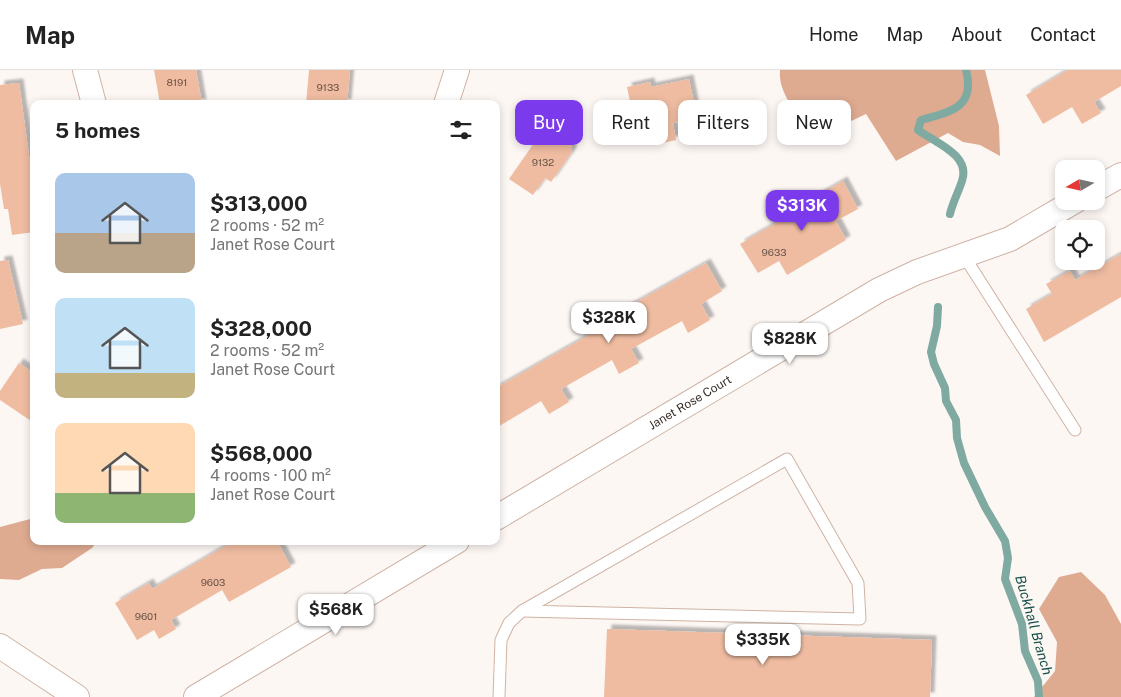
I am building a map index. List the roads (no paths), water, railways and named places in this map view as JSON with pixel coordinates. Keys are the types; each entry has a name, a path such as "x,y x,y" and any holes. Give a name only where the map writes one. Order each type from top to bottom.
{"street":[{"path":"85,70 93,100"},
{"path":"447,100 457,70"},
{"path":"1105,184 1121,175"},
{"name":"Janet Rose Court","path":"500,516 879,290 917,272 1010,239 1060,210"},
{"path":"196,697 450,545"},
{"path":"0,646 77,697"}],"lane":[{"path":"964,256 1075,430"},
{"path":"499,697 501,640 509,622 522,611 787,459 858,584 860,619 522,611"}],"waterway":[{"name":"Buckhall Branch","path":"950,214 962,181 963,172 961,164 950,151 918,130 921,120 951,111 964,100 968,83 966,70"},
{"name":"Buckhall Branch","path":"938,307 937,326 931,352 934,364 945,388 946,401 956,420 957,438 964,463 985,507 1005,541 1008,558 1005,579 1022,624 1025,651 1038,681 1039,697"}]}
